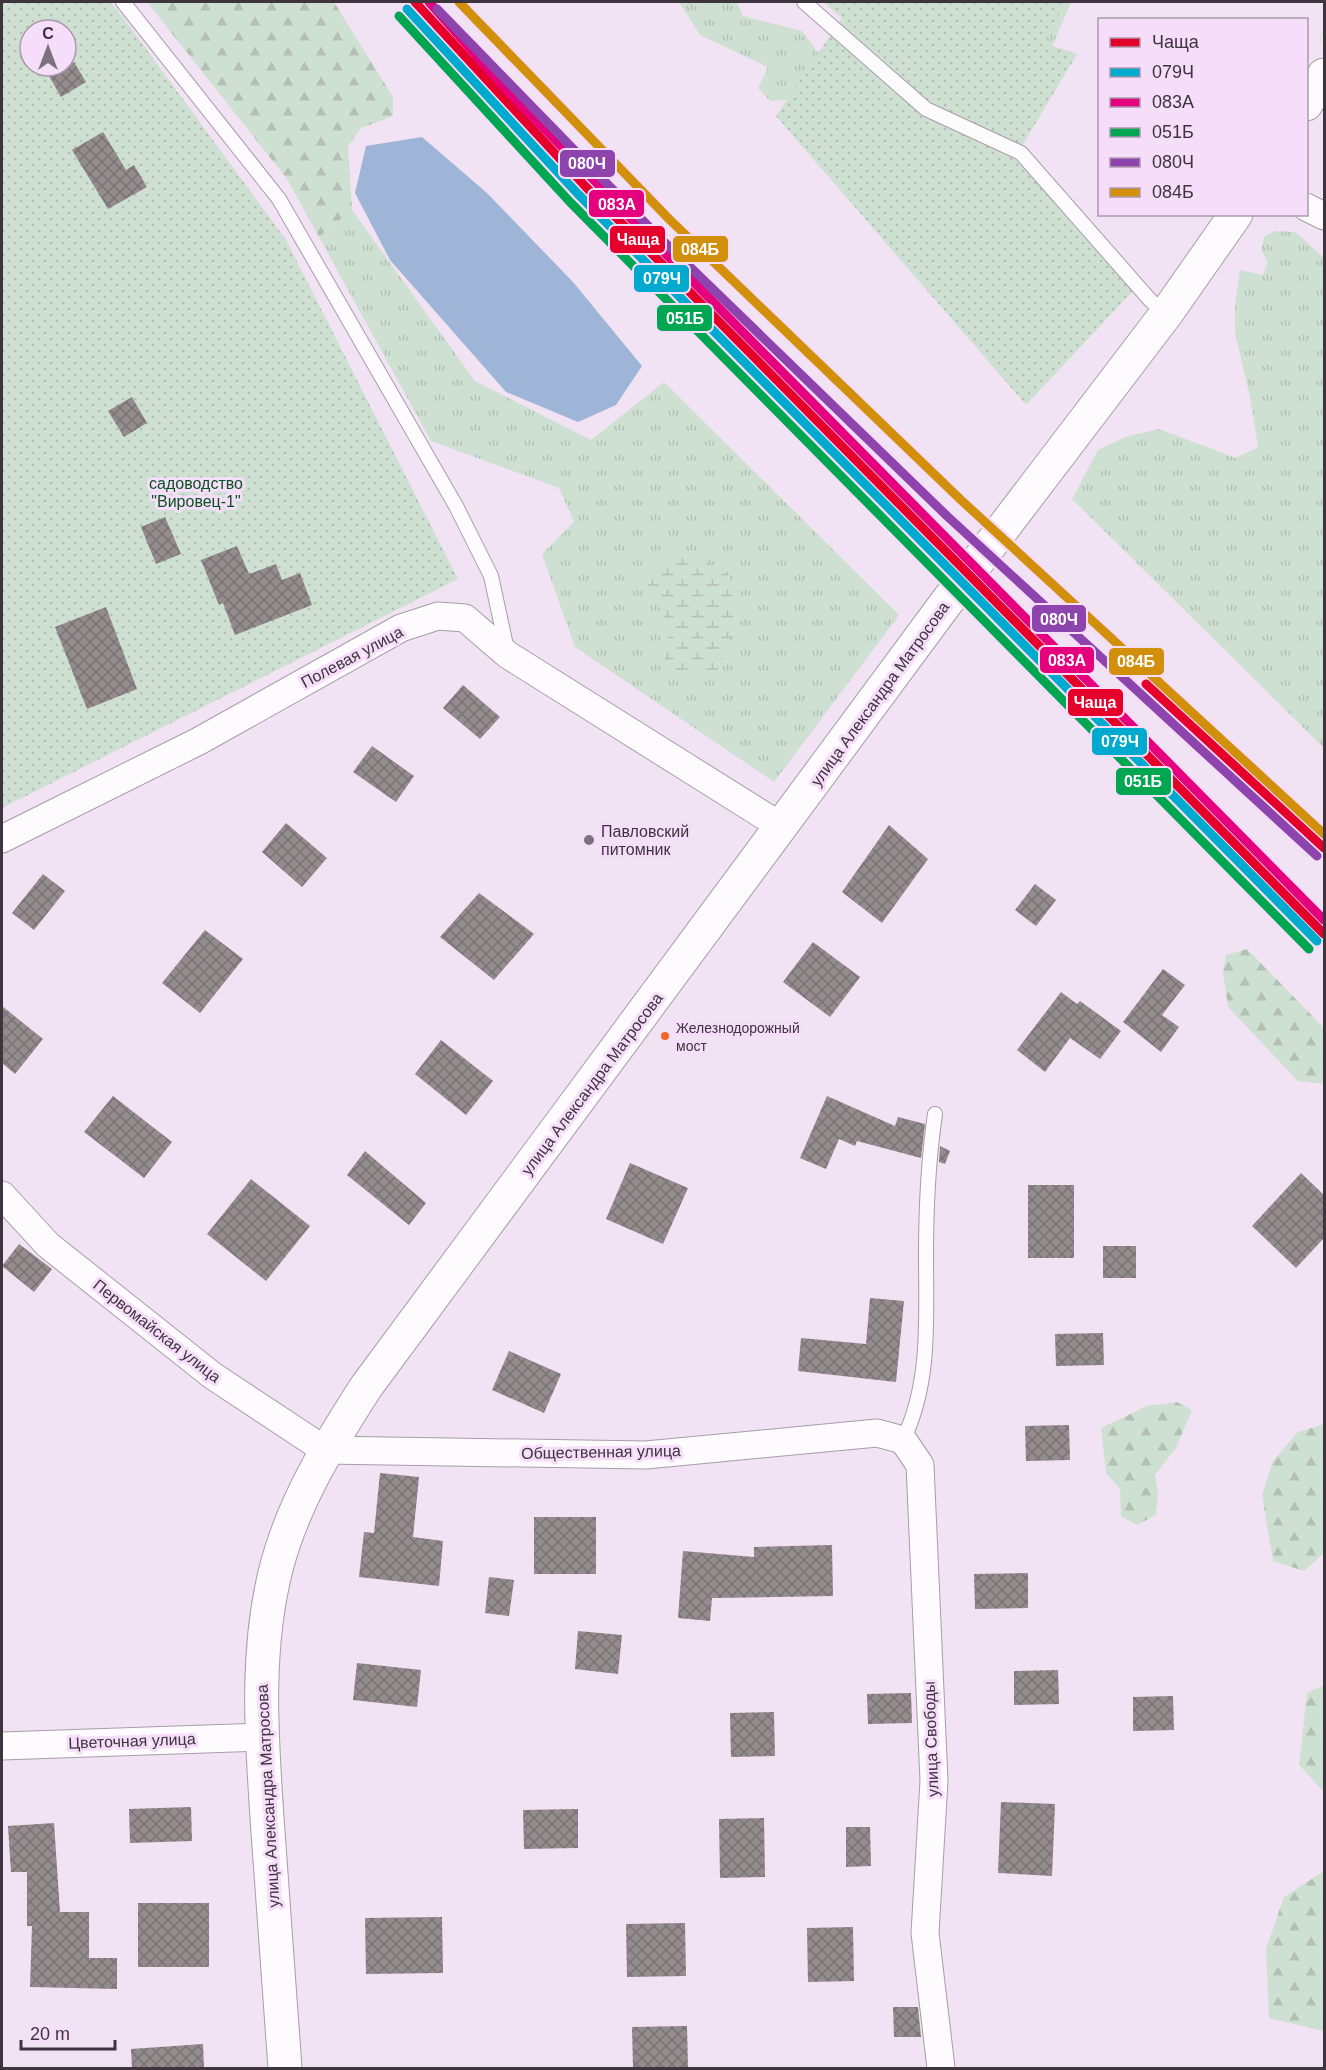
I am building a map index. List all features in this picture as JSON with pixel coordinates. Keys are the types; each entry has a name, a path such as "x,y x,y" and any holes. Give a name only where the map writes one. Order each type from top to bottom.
{"main road":[{"path":"1308,101 1324,75"},
{"name":"улица Александра Матросова","path":"285,2068 262,1737 262,1680 266,1624 277,1566 295,1511 325,1450 373,1377 946,603 1166,314 1235,216"}],"street":[{"path":"1308,208 1324,216"},
{"name":"Полевая улица","path":"2,838 199,741 401,628 438,616 465,618 508,655 782,827"},
{"name":"Первомайская улица","path":"2,1196 48,1245 213,1376 325,1450"},
{"name":"Общественная улица","path":"325,1450 646,1455 877,1433 903,1440"},
{"name":"улица Свободы","path":"903,1440 920,1465 934,1781 925,1933 940,2068"},
{"name":"Цветочная улица","path":"2,1746 262,1737"}],"lane":[{"path":"123,2 279,199 456,506 491,576 508,655"},
{"path":"804,2 926,109 1021,153 1150,300 1166,314"},
{"path":"903,1440 914,1418 926,1357 926,1212 929,1156 935,1114"}],"green space":[{"name":"садоводство \"Вировец-1\"","path":"2,2 110,2 122,16 286,240 458,579 2,808"},
{"path":"147,2 334,2 393,97 393,116 361,128 348,146 352,210 319,237 287,179"},
{"path":"679,2 737,2 743,16 802,31 844,88 817,98 770,101 758,88 768,67 700,35"},
{"path":"823,2 1066,2 1044,43 1077,54 1016,156 1133,291 1026,405 776,116 842,18"},
{"path":"1031,2 1071,2 1050,51 1028,33"},
{"path":"352,210 475,381 591,440 664,382 899,615 774,782 575,647 542,554 574,522 559,488 431,441 319,237"},
{"path":"1274,231 1295,232 1324,258 1324,748 1072,499 1098,450 1128,436 1159,429 1236,458 1258,447 1250,397 1235,332 1235,305 1240,270 1263,275 1268,262 1261,250 1264,237"},
{"path":"694,556 728,572 733,599 733,623 728,646 717,671 682,673 664,665 670,628 647,582 660,563"},
{"path":"1247,949 1324,1028 1324,1084 1298,1081 1228,1007 1223,973 1226,955"},
{"path":"1177,1402 1192,1410 1176,1448 1155,1475 1158,1493 1156,1515 1137,1525 1121,1516 1120,1489 1106,1473 1101,1428 1147,1406"},
{"path":"1324,1424 1324,1553 1304,1571 1273,1561 1262,1495 1273,1461 1298,1432"},
{"path":"1324,1685 1324,1792 1299,1765 1307,1693"},
{"path":"1324,1871 1324,2031 1269,2018 1266,1949 1284,1897"}],"water":[{"path":"422,137 487,193 573,282 642,366 616,405 578,422 506,392 390,260 355,193 366,146"}],"building":[{"path":"78,69 86,82 61,97 50,78 78,78"},
{"path":"103,132 126,170 134,165 147,187 108,209 72,150"},
{"path":"132,397 147,423 124,437 108,411"},
{"path":"165,517 181,554 156,564 141,527"},
{"path":"237,546 249,574 276,564 282,580 300,573 312,605 235,635 223,603 219,605 201,560"},
{"path":"106,607 137,689 87,709 55,627"},
{"path":"463,685 500,717 480,739 443,708"},
{"path":"372,746 414,776 396,802 353,772"},
{"path":"286,823 327,858 302,887 262,852"},
{"path":"889,825 928,859 882,923 842,892"},
{"path":"43,874 65,891 34,930 12,913"},
{"path":"1035,884 1056,900 1036,926 1015,910"},
{"path":"479,893 534,934 494,980 440,937"},
{"path":"205,930 243,959 200,1013 162,983"},
{"path":"813,942 860,977 830,1017 783,982"},
{"path":"1163,969 1185,985 1162,1015 1179,1027 1161,1052 1123,1022"},
{"path":"1061,992 1077,1004 1080,1001 1121,1031 1100,1059 1070,1038 1045,1072 1017,1050"},
{"path":"2,1006 43,1039 15,1074 2,1063"},
{"path":"441,1040 493,1081 466,1115 415,1074"},
{"path":"113,1096 172,1142 144,1178 84,1132"},
{"path":"827,1096 895,1126 898,1117 925,1124 921,1158 857,1141 855,1146 839,1139 826,1169 800,1158"},
{"path":"940,1146 950,1151 945,1164 939,1162"},
{"path":"365,1151 426,1203 409,1225 347,1175"},
{"path":"630,1163 688,1188 663,1244 606,1219"},
{"path":"1301,1173 1324,1195 1324,1238 1296,1268 1252,1226"},
{"path":"251,1179 310,1226 266,1281 207,1234"},
{"path":"1028,1185 1074,1185 1074,1258 1028,1258"},
{"path":"19,1244 52,1269 34,1292 2,1266"},
{"path":"1103,1246 1136,1246 1136,1278 1103,1278"},
{"path":"870,1298 904,1301 896,1382 798,1371 801,1338 866,1344"},
{"path":"1103,1333 1104,1365 1056,1366 1055,1334"},
{"path":"509,1351 561,1374 544,1413 492,1390"},
{"path":"1069,1425 1070,1460 1026,1461 1025,1426"},
{"path":"380,1473 419,1477 413,1537 443,1541 439,1586 359,1577 364,1532 374,1533"},
{"path":"534,1517 596,1517 596,1574 534,1574"},
{"path":"832,1545 833,1596 712,1598 710,1621 678,1618 683,1551 754,1557 754,1547"},
{"path":"1028,1573 1028,1608 975,1609 974,1574"},
{"path":"489,1577 514,1580 509,1616 485,1613"},
{"path":"578,1631 622,1635 618,1674 575,1669"},
{"path":"357,1663 421,1670 417,1707 353,1700"},
{"path":"1058,1670 1059,1704 1014,1705 1014,1671"},
{"path":"911,1693 912,1723 868,1724 867,1694"},
{"path":"1173,1696 1174,1730 1133,1731 1133,1697"},
{"path":"774,1712 775,1756 731,1757 730,1713"},
{"path":"1001,1802 1055,1804 1052,1876 998,1873"},
{"path":"191,1807 192,1841 130,1843 129,1809"},
{"path":"578,1809 578,1848 524,1849 523,1810"},
{"path":"764,1818 765,1877 720,1878 719,1819"},
{"path":"54,1823 60,1912 89,1912 89,1958 117,1958 117,1989 30,1987 32,1926 27,1926 27,1872 11,1872 8,1826"},
{"path":"846,1827 870,1827 871,1866 846,1867"},
{"path":"138,1903 209,1903 209,1967 138,1967"},
{"path":"442,1917 443,1973 366,1974 365,1918"},
{"path":"685,1923 686,1976 627,1977 626,1924"},
{"path":"853,1927 854,1981 808,1982 807,1928"},
{"path":"893,2007 918,2007 921,2037 894,2037"},
{"path":"687,2026 688,2068 633,2068 632,2027"},
{"path":"203,2044 204,2068 132,2068 131,2049"}],"transit line":[{"name":"Чаща","path":"415,2 586,187 1324,934"},
{"name":"083А","path":"429,2 506,89 637,225 1324,920"},
{"name":"084Б","path":"459,2 669,219 961,500 1324,834"},
{"name":"079Ч","path":"407,9 578,194 1317,941"},
{"name":"080Ч","path":"437,9 655,233 947,516 1317,856"},
{"name":"051Б","path":"399,16 570,202 1309,949"},
{"name":"Чаща","path":"1146,684 1324,848"}],"place":[{"name":"Павловский питомник","path":"589,840"},
{"name":"Железнодорожный мост","path":"665,1036"}]}
